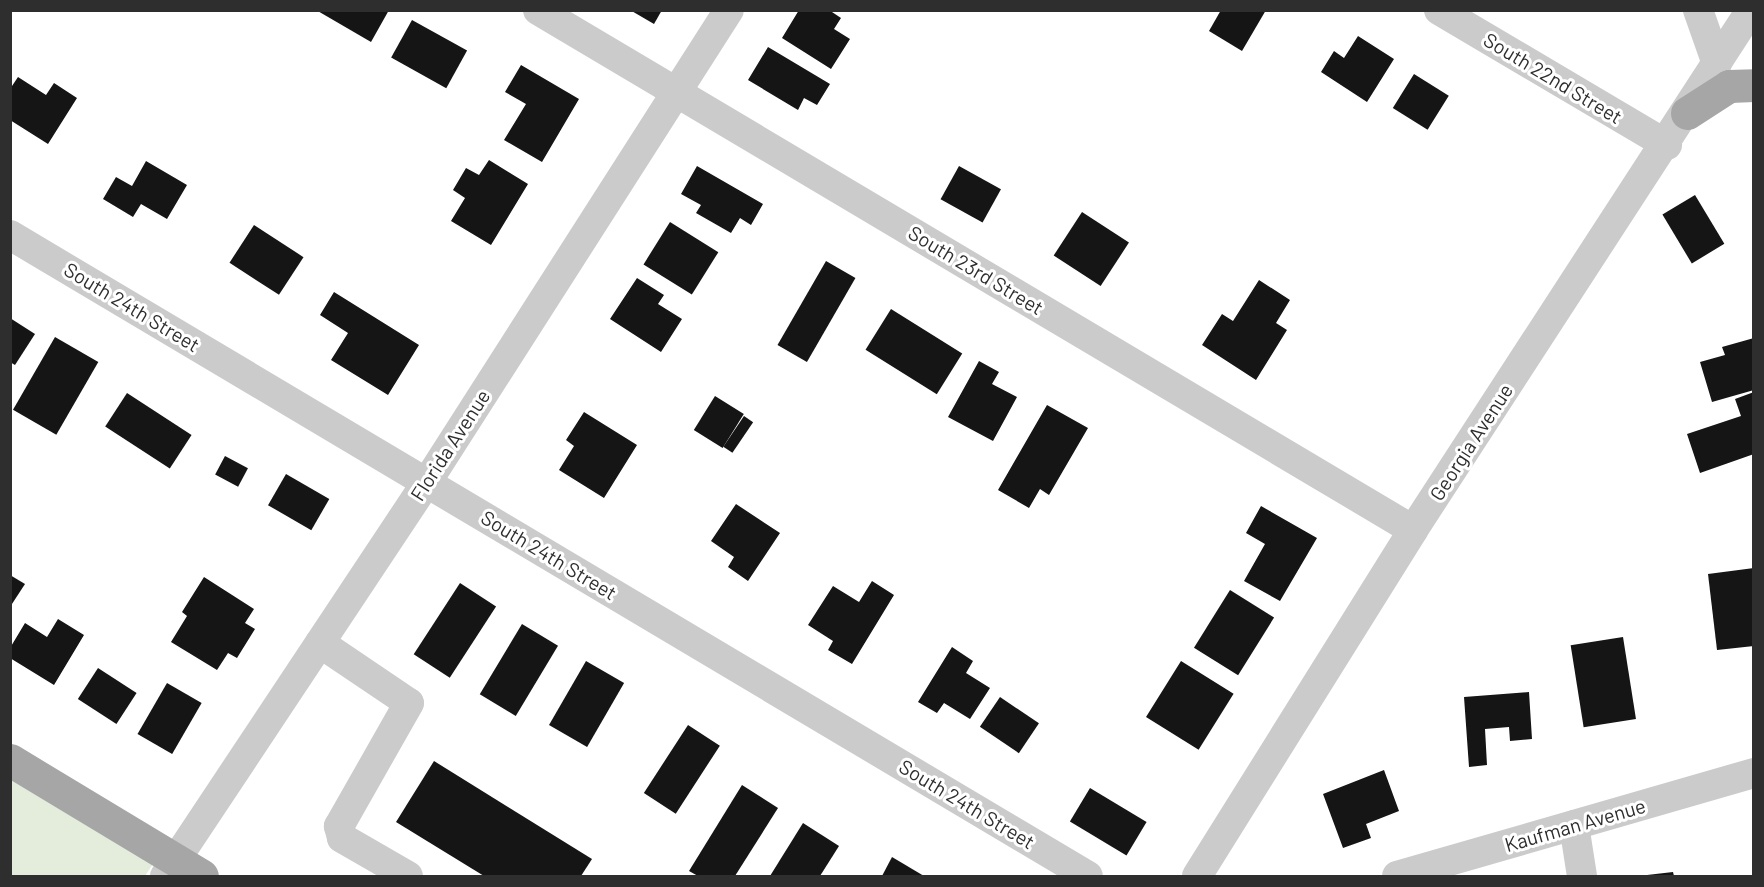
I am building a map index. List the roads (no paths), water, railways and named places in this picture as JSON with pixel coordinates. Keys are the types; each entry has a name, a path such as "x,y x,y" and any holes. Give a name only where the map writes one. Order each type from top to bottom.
{"main road":[{"path":"1687,113 1729,86 1754,85"},
{"path":"10,760 181,871"}],"street":[{"name":"South 23rd Street","path":"538,10 1413,530"},
{"name":"Florida Avenue","path":"181,871 320,643 427,482 729,10"},
{"name":"South 22nd Street","path":"1439,10 1667,145"},
{"path":"1698,10 1717,64"},
{"name":"Georgia Avenue","path":"1197,876 1413,530 1667,145 1751,10"},
{"name":"South 24th Street","path":"10,235 1088,876"},
{"path":"320,643 409,703 339,826 342,838 408,876"},
{"name":"Kaufman Avenue","path":"1396,876 1754,773"},
{"path":"1574,825 1582,876"}]}
